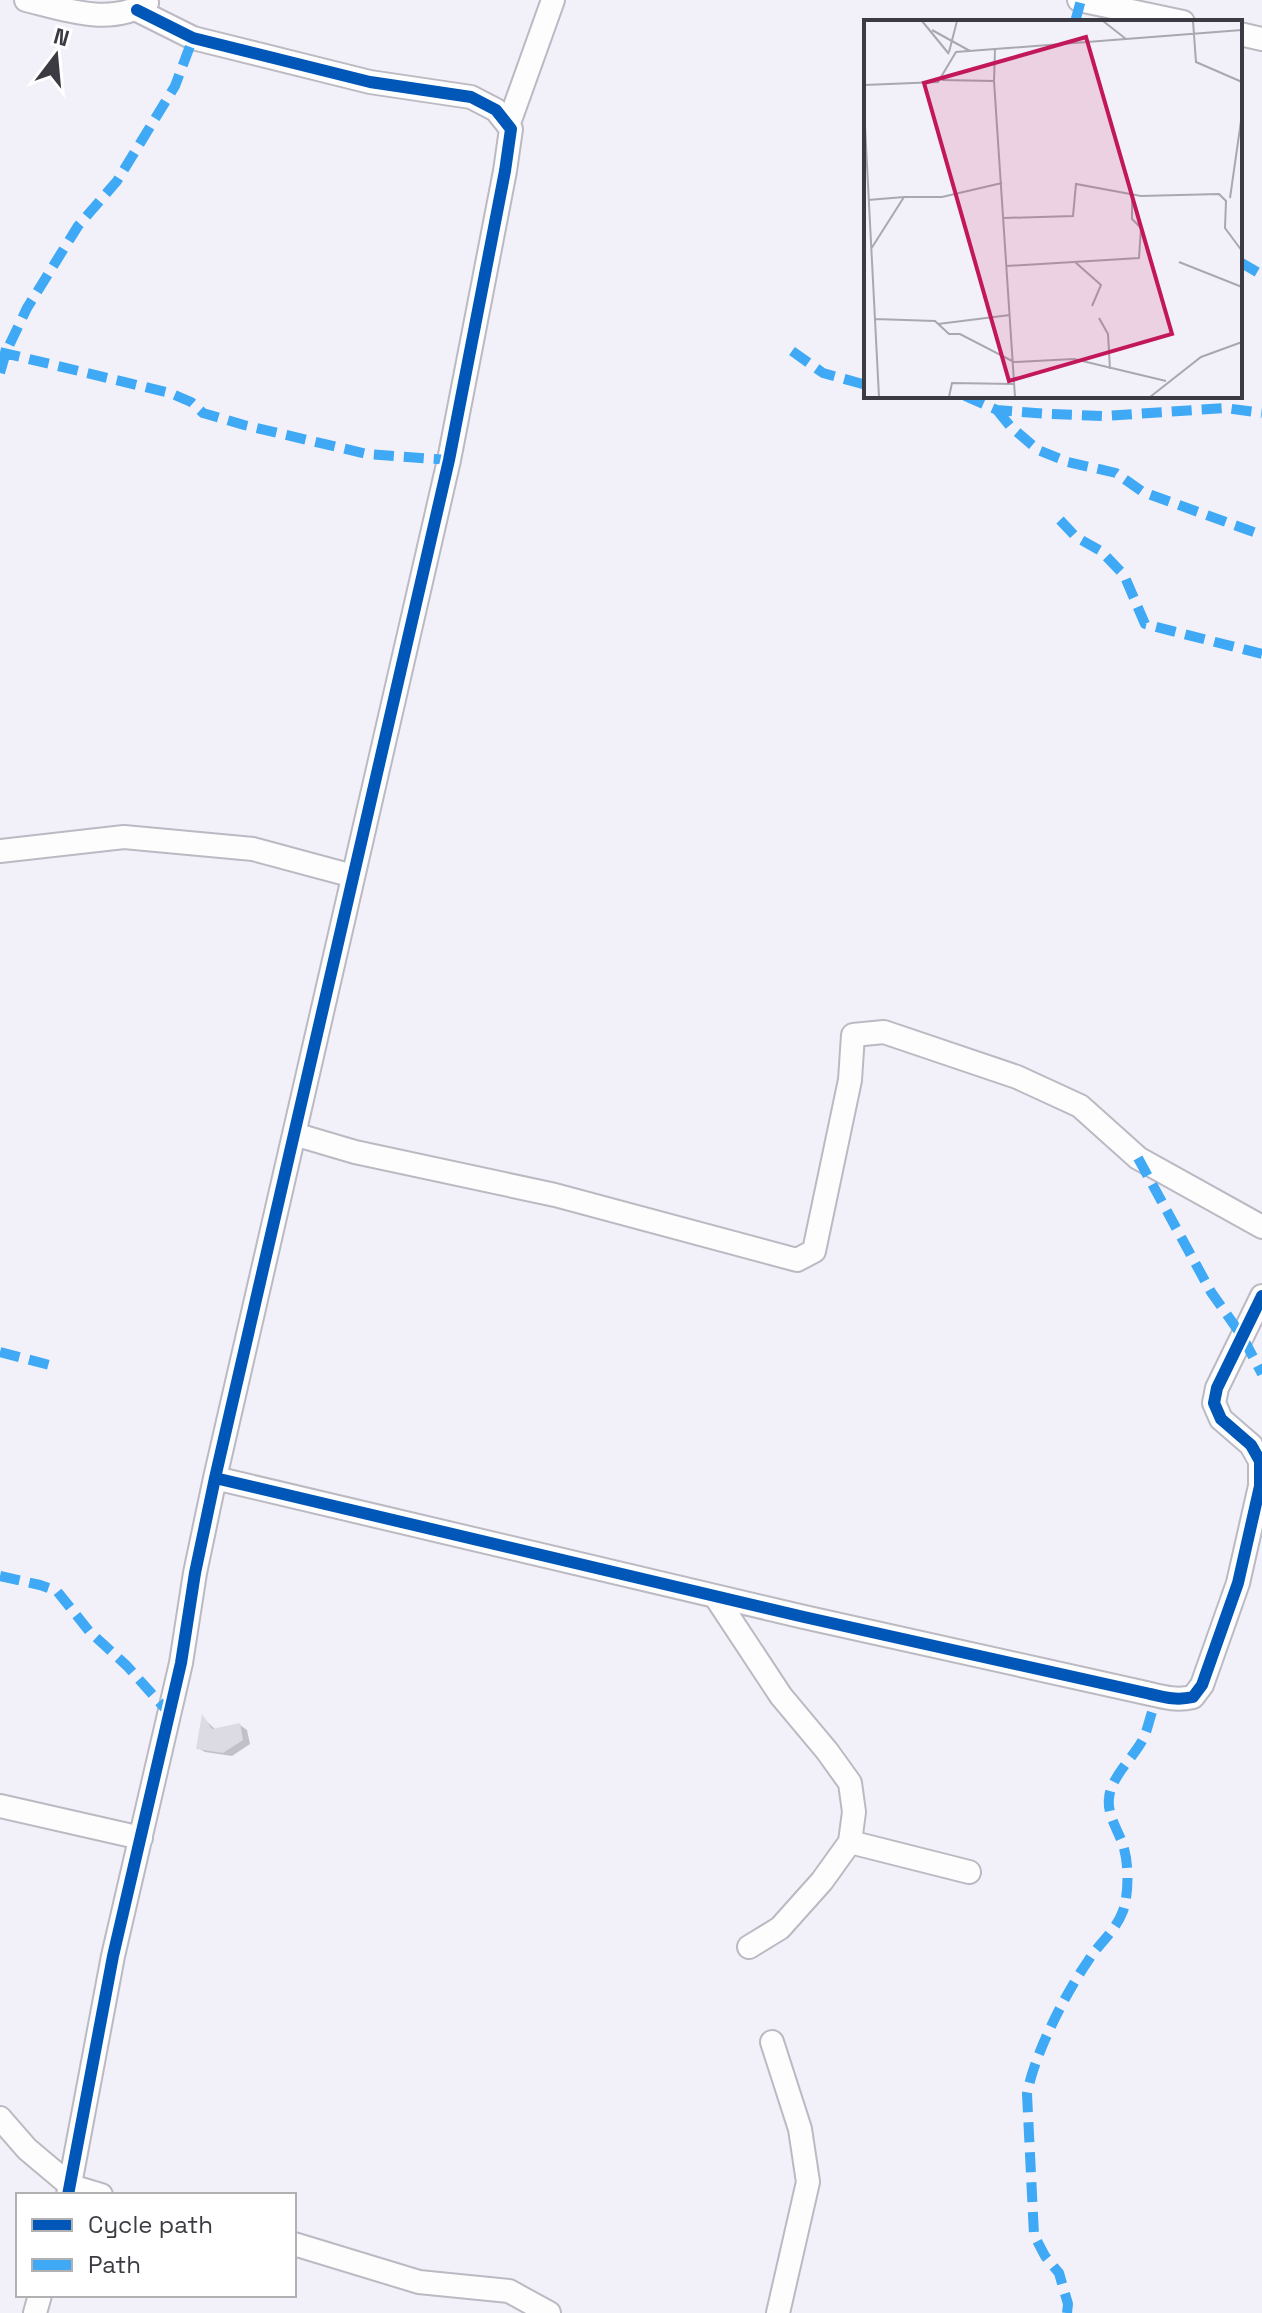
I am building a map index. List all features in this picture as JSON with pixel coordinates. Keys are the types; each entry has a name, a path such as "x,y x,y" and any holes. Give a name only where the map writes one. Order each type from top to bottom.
{"street":[{"path":"26,0 102,15 144,5 193,38 370,82 471,97 488,104 509,123 511,129 451,451 215,1478 195,1573 181,1663 113,1956 70,2191"},
{"path":"509,123 553,0"},
{"path":"1079,0 1174,20"},
{"path":"1242,34 1262,39"},
{"path":"0,851 124,837 253,849 353,876"},
{"path":"294,1134 355,1152 555,1195 797,1260 814,1251 850,1080 853,1035 884,1032 1017,1077 1080,1106 1138,1158 1262,1227"},
{"path":"215,1478 715,1596 1176,1700 1193,1697 1202,1685 1238,1583 1260,1486 1260,1461 1251,1445 1221,1419 1214,1403 1217,1388 1262,1296"},
{"path":"715,1596 781,1696 850,1783 854,1812 850,1842 822,1881 780,1928 749,1947"},
{"path":"0,1806 141,1838"},
{"path":"850,1842 969,1872"},
{"path":"772,2042 800,2129 808,2182 778,2313"},
{"path":"0,2118 70,2191"},
{"path":"296,2245 419,2282 509,2291 549,2313"}],"building":[{"path":"202,1714 212,1729 240,1723 243,1740 223,1753 196,1749"}],"marked path":[{"path":"1076,20 1081,0"},
{"path":"0,373 6,352 27,308 78,226 117,181 175,86 193,38"},
{"path":"1242,263 1262,275"},
{"path":"792,351 823,373 864,384"},
{"path":"0,352 170,393 191,402 203,413 244,425 367,454 449,460"},
{"path":"970,398 997,410 1049,414 1105,416 1225,408 1262,413"},
{"path":"997,410 1038,450 1068,462 1116,473 1143,492 1262,535"},
{"path":"1060,520 1076,537 1101,551 1124,575 1145,624 1262,654"},
{"path":"1138,1158 1211,1292 1242,1336 1262,1374"},
{"path":"0,1352 53,1366"},
{"path":"0,1576 57,1591 89,1631 127,1666 169,1713"},
{"path":"1067,2313 1068,2304 1059,2273 1034,2235 1027,2094 1036,2061 1060,2007 1123,1911 1127,1887 1126,1860 1111,1816 1109,1798 1118,1775 1144,1738 1152,1712"}],"cycle path":[{"path":"68,2193 113,1956 181,1663 195,1573 215,1478 449,460 511,129 496,110 471,97 370,82 193,38 137,10"},
{"path":"215,1478 804,1617 1158,1696 1175,1699 1193,1697 1202,1685 1238,1583 1260,1486 1260,1461 1251,1445 1221,1419 1214,1403 1217,1388 1262,1296"}]}
